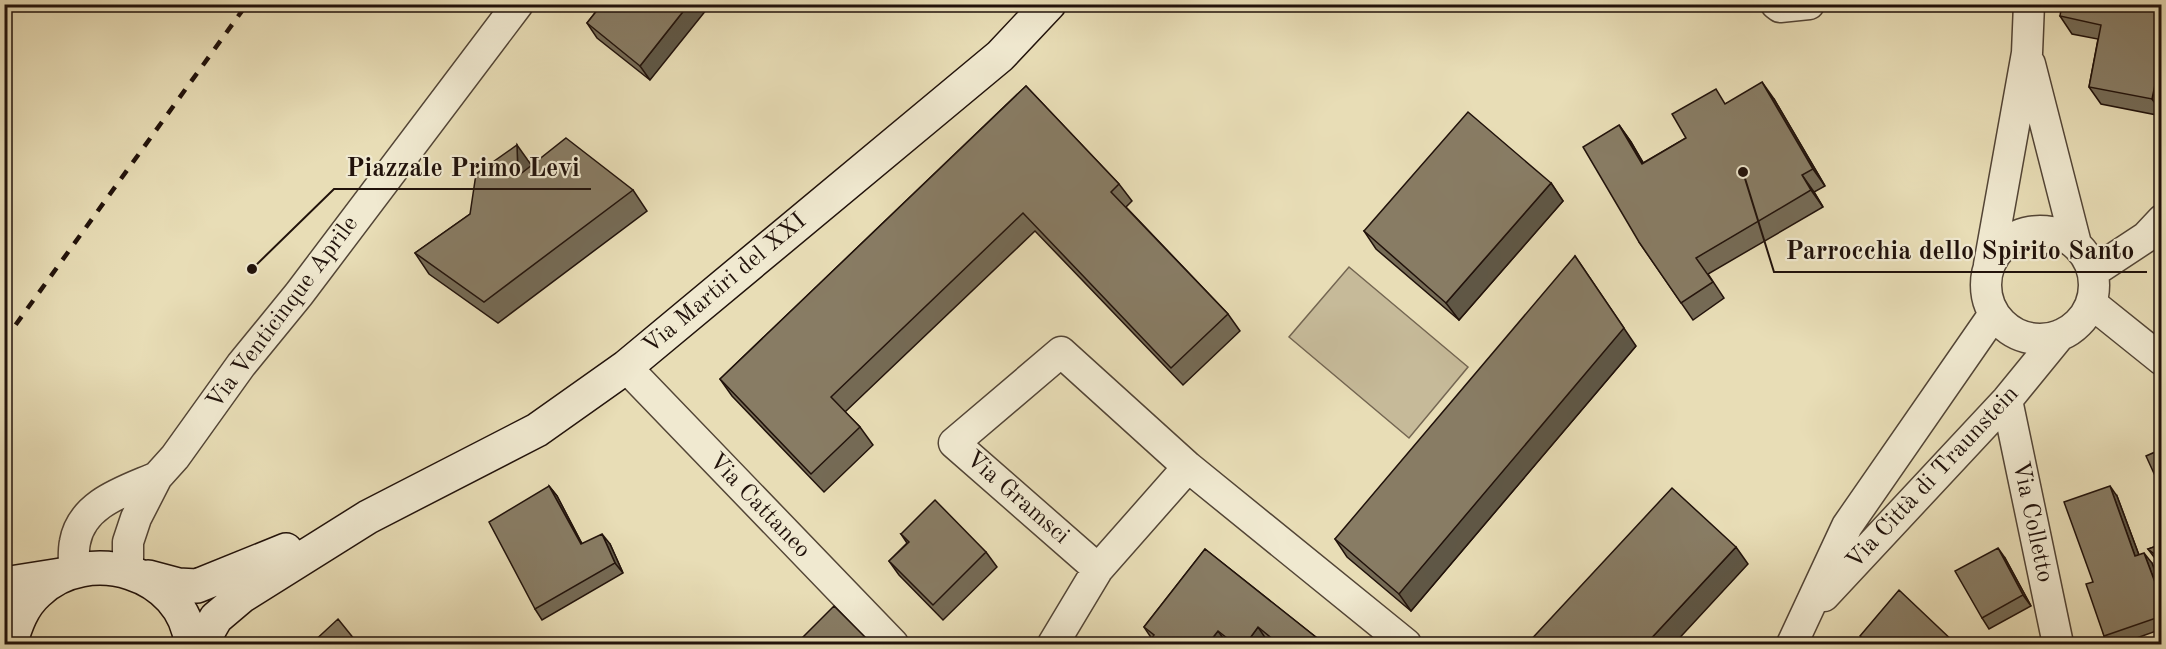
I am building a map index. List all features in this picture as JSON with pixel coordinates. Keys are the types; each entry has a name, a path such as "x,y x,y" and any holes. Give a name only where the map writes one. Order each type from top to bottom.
{"street":[{"name":"Via Venticinque Aprile","path":"157,477 175,457 241,365 299,294 518,4"},
{"name":"Via Martiri del XXI","path":"201,645 216,618 242,596 368,517 537,430 626,367 1000,56 1049,4"},
{"path":"1776,4 1780,7 1809,4"},
{"path":"1988,271 1994,257 2004,245 2017,236 2032,231 2048,231 2076,244 2087,257 2093,272 2094,288 2091,303 2074,328 2045,339 2031,338 2016,334 2004,326 1994,314 1986,293 1988,271 2027,53 2029,4"},
{"path":"2027,53 2076,244"},
{"path":"2093,272 2146,237 2162,220"},
{"path":"2091,303 2162,360"},
{"name":"Via Città di Traunstein","path":"1798,631 1847,526 1994,314"},
{"name":"Via Città di Traunstein","path":"1798,631 2007,400 2060,335"},
{"name":"Via Gramsci","path":"1098,569 954,443 1061,352 1188,466 1406,645"},
{"name":"Via Cattaneo","path":"626,367 892,645"},
{"name":"Via Colletto","path":"2007,400 2058,645"},
{"path":"1053,645 1098,569 1188,466"},
{"path":"133,573 128,542 136,518 157,477"},
{"path":"4,584 68,573 75,541 85,517 101,503 157,477"},
{"name":"Via Martiri del XXI","path":"10,644 20,616 38,592 68,573 92,567 110,567 178,585 197,586 368,517"},
{"name":"Via Martiri del XXI","path":"133,573 156,585 172,600 183,618 191,645"},
{"path":"4,642 10,644"}],"shaded area":[{"path":"1349,267 1468,367 1409,438 1289,337"}],"building":[{"path":"602,4 689,4 640,66 587,23"},
{"path":"2062,4 2162,4 2162,52 2152,99 2089,87 2101,25 2060,16"},
{"path":"1762,82 1813,169 1802,175 1811,190 1696,258 1713,282 1681,303 1639,242 1583,147 1619,125 1642,164 1686,138 1672,114 1716,89 1725,104"},
{"path":"1026,86 1119,184 1111,192 1228,314 1171,368 1023,213 831,397 860,427 811,474 720,379"},
{"path":"1468,112 1551,183 1446,303 1364,231"},
{"path":"566,138 633,190 484,302 415,253 470,214 476,174 517,145 518,176"},
{"path":"1575,256 1624,328 1399,594 1335,539"},
{"path":"2162,449 2162,491 2146,456"},
{"path":"549,486 581,544 602,534 615,563 535,609 489,522"},
{"path":"2110,486 2135,556 2144,553 2162,601 2162,616 2104,636 2086,584 2093,582 2064,502"},
{"path":"1672,488 1736,547 1645,645 1526,645"},
{"path":"935,500 986,552 933,605 889,561 909,542 901,534"},
{"path":"2162,544 2162,560 2148,549"},
{"path":"1998,548 2023,595 1982,618 1955,571"},
{"path":"1205,549 1317,638 1316,640 1322,645 1280,645 1258,627 1245,645 1236,645 1218,631 1207,645 1147,645 1154,635 1144,627"},
{"path":"1899,590 1957,645 1869,645 1860,636"},
{"path":"834,606 873,645 795,645"},
{"path":"338,619 359,645 310,645"}],"railway":[{"path":"4,341 247,4"}],"place":[{"name":"Parrocchia dello Spirito Santo","path":"1743,172"},
{"name":"Piazzale Primo Levi","path":"252,269"}]}
